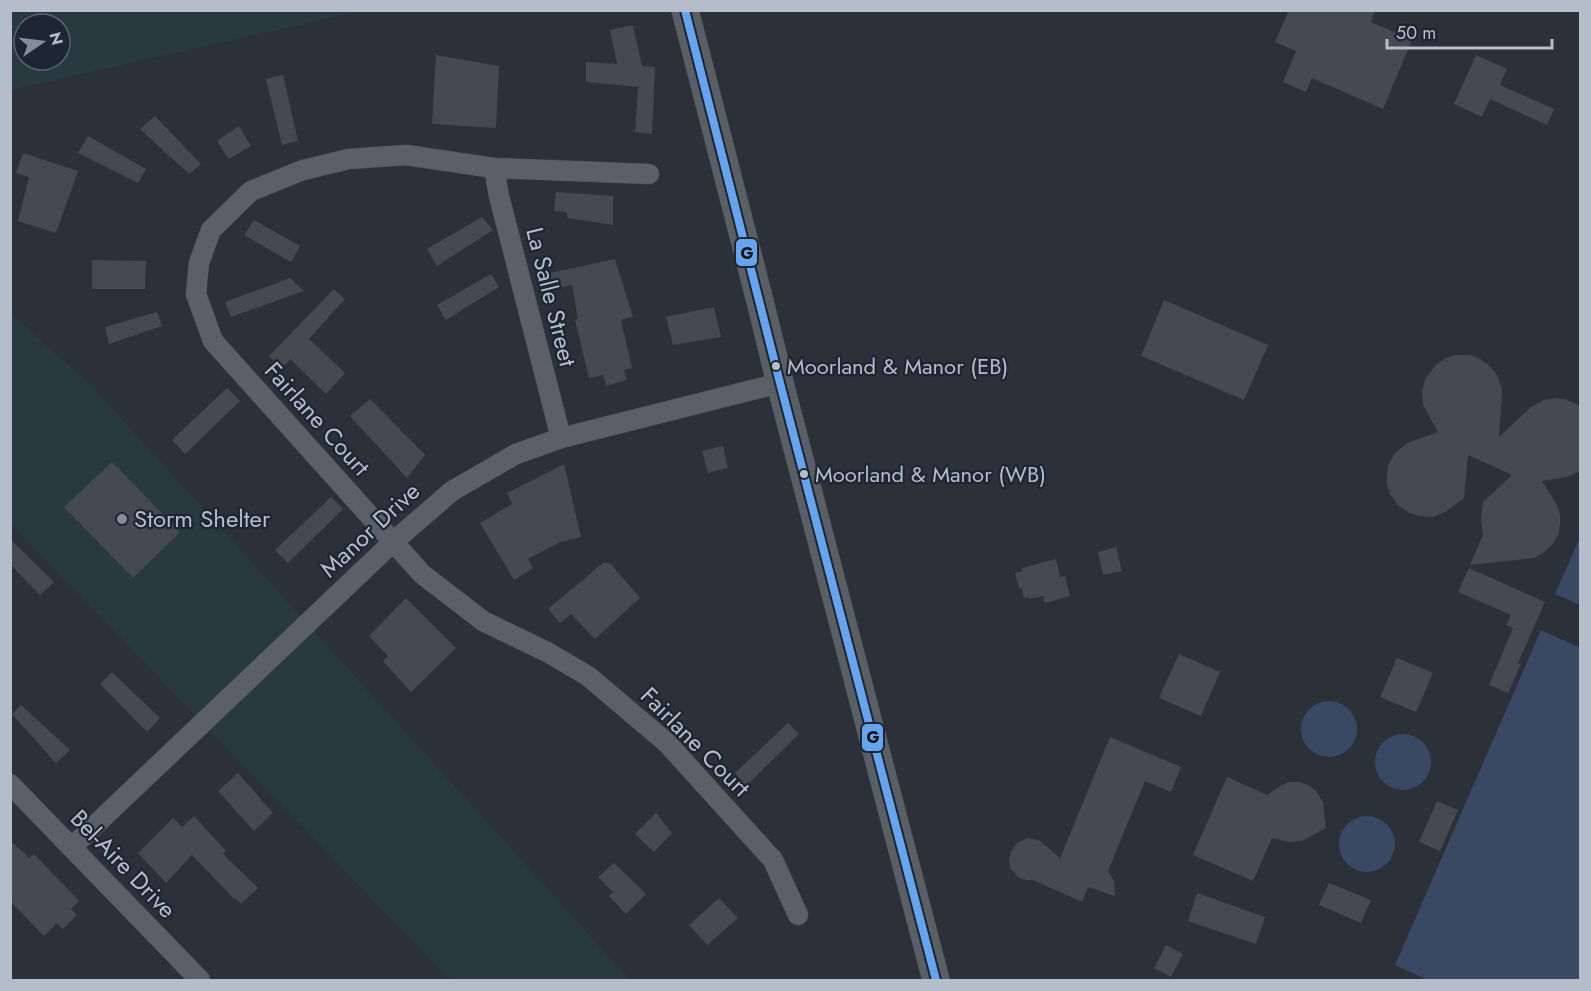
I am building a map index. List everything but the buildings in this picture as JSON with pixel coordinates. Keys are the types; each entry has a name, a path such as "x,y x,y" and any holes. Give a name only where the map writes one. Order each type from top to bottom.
{"street":[{"path":"685,10 936,981"},
{"name":"Fairlane Court","path":"649,174 494,168 406,155 349,159 303,170 251,191 211,230 200,263 196,294 213,341 422,574 483,621 549,653 588,676 667,743 773,860 798,915"},
{"name":"La Salle Street","path":"494,168 499,196 561,438"},
{"name":"Manor Drive","path":"72,847 393,543 452,491 516,454 561,438 780,383"},
{"name":"Bel-Aire Drive","path":"10,784 200,981"}],"shaded area":[{"path":"11,10 361,11 11,90"},
{"path":"10,313 90,384 630,980 450,980 11,524"}],"water":[{"path":"1580,537 1580,605 1555,594"},
{"path":"1541,630 1580,648 1580,980 1427,980 1395,965"},
{"path":"1329,701 1340,703 1349,709 1355,718 1357,729 1355,740 1349,749 1340,755 1329,757 1318,755 1309,749 1303,740 1301,729 1303,718 1309,709 1318,703"},
{"path":"1403,734 1414,736 1423,742 1429,751 1431,762 1429,773 1423,782 1414,788 1403,790 1392,788 1383,782 1377,773 1375,762 1377,751 1383,742 1392,736"},
{"path":"1367,816 1378,818 1387,824 1393,833 1395,844 1393,855 1387,864 1378,870 1367,872 1356,870 1347,864 1341,855 1339,844 1341,833 1347,824 1356,818"}],"transit line":[{"name":"G","path":"685,10 936,980"}],"place":[{"name":"Moorland & Manor (EB)","path":"776,366"},
{"name":"Moorland & Manor (WB)","path":"804,474"},
{"name":"Storm Shelter","path":"122,519"}]}
